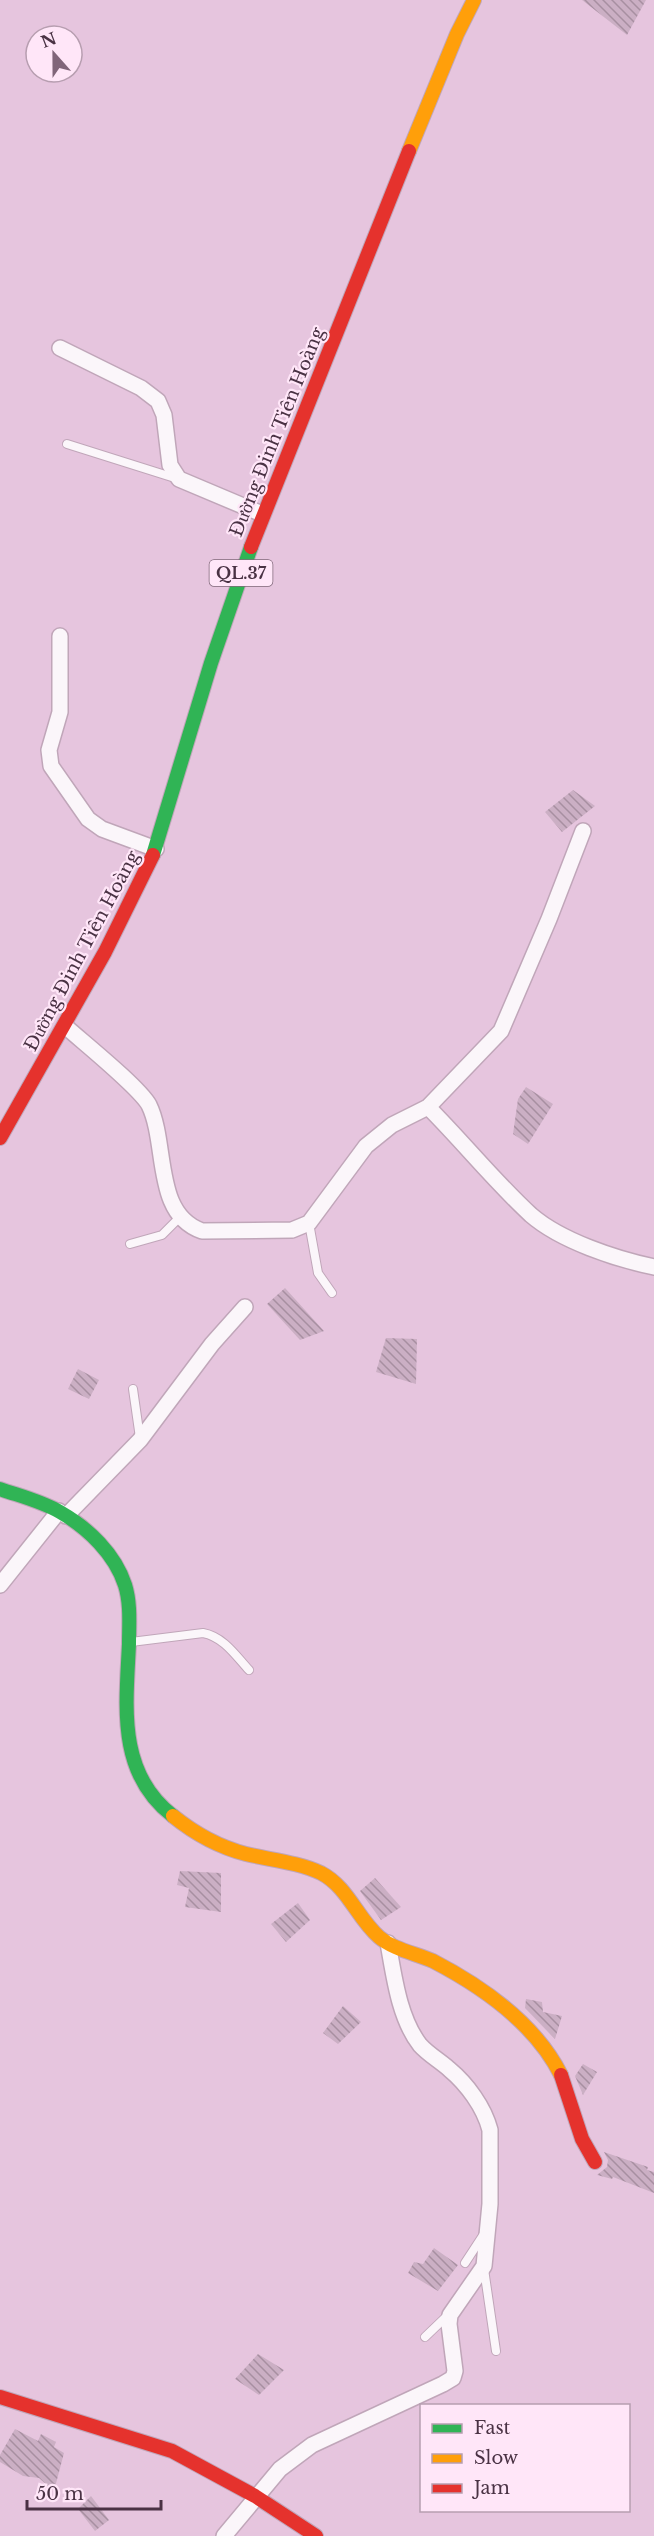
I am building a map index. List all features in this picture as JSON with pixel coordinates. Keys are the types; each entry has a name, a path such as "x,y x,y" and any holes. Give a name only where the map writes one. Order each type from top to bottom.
{"street":[{"name":"Đường Đinh Tiên Hoàng","path":"0,1138 105,952 156,849 211,663 262,514 458,34 474,0"},
{"path":"60,348 141,388 158,401 164,415 170,465 179,479 262,514"},
{"path":"60,636 60,712 49,750 51,766 88,819 102,829 156,849"},
{"path":"65,1026 148,1104 158,1138 164,1179 180,1217 188,1226 202,1231 292,1230 309,1223 366,1146 392,1125 428,1107 501,1031 549,919 583,831"},
{"path":"428,1107 533,1216 579,1243 609,1256 654,1267"},
{"path":"0,1585 62,1514 140,1440 212,1344 245,1307"},
{"path":"0,1489 62,1514 99,1543 122,1575 128,1601 127,1714 130,1744 140,1780 150,1795 162,1807 194,1830 218,1843 240,1853 296,1864 326,1876 343,1891 375,1932 388,1943 446,1969 512,2015 539,2038 551,2055 570,2099 581,2141 595,2162"},
{"path":"224,2536 255,2496 280,2469 312,2445 449,2381 455,2371 449,2324 453,2310 484,2266 492,2145 487,2120 459,2079 423,2048 414,2036 401,2003 388,1943"},
{"path":"0,2397 172,2451 255,2496 316,2536"}],"lane":[{"path":"67,444 179,479"},
{"path":"130,1244 162,1235 180,1217"},
{"path":"309,1223 318,1273 332,1293"},
{"path":"133,1389 140,1440"},
{"path":"126,1642 203,1633 218,1638 249,1670"},
{"path":"465,2263 488,2227"},
{"path":"484,2266 496,2351"},
{"path":"425,2337 453,2310"}],"building":[{"path":"582,0 646,0 627,35"},
{"path":"573,790 595,806 562,832 545,812"},
{"path":"526,1087 553,1104 528,1144 513,1134 518,1099"},
{"path":"285,1288 324,1331 300,1340 267,1304"},
{"path":"386,1338 417,1339 416,1384 376,1372"},
{"path":"78,1369 99,1380 89,1399 68,1389"},
{"path":"180,1871 221,1873 221,1912 185,1907 189,1888 177,1885"},
{"path":"375,1878 401,1907 381,1920 360,1891"},
{"path":"298,1903 310,1920 286,1942 271,1924"},
{"path":"526,1999 542,2002 543,2012 562,2016 555,2039 525,2008"},
{"path":"343,2006 361,2022 338,2044 323,2033"},
{"path":"583,2064 597,2072 583,2095 575,2076"},
{"path":"604,2152 648,2167 647,2170 654,2172 654,2193 613,2177 612,2179 597,2175 607,2167 608,2160"},
{"path":"434,2248 458,2265 438,2291 408,2273 414,2262 423,2264"},
{"path":"258,2354 284,2370 259,2395 235,2379"},
{"path":"15,2429 38,2441 41,2434 56,2442 54,2447 64,2453 54,2491 39,2478 23,2476 0,2462 0,2455"},
{"path":"91,2496 109,2520 95,2531 78,2509"}],"traffic: fast":[{"path":"153,855 211,663 251,547"},
{"path":"0,1489 45,1505 70,1518 90,1534 115,1563 125,1585 129,1607 127,1691 129,1738 142,1780 155,1799 173,1816"}],"traffic: slow":[{"path":"409,151 457,34 474,0"},
{"path":"173,1816 198,1834 226,1847 246,1854 303,1866 330,1879 379,1937 398,1948 452,1971 506,2008 537,2039 561,2075"}],"traffic: jam":[{"path":"251,547 409,151"},
{"path":"0,1138 105,952 153,855"},
{"path":"561,2075 582,2139 595,2162"},
{"path":"0,2397 172,2451 255,2496 316,2536"}]}
